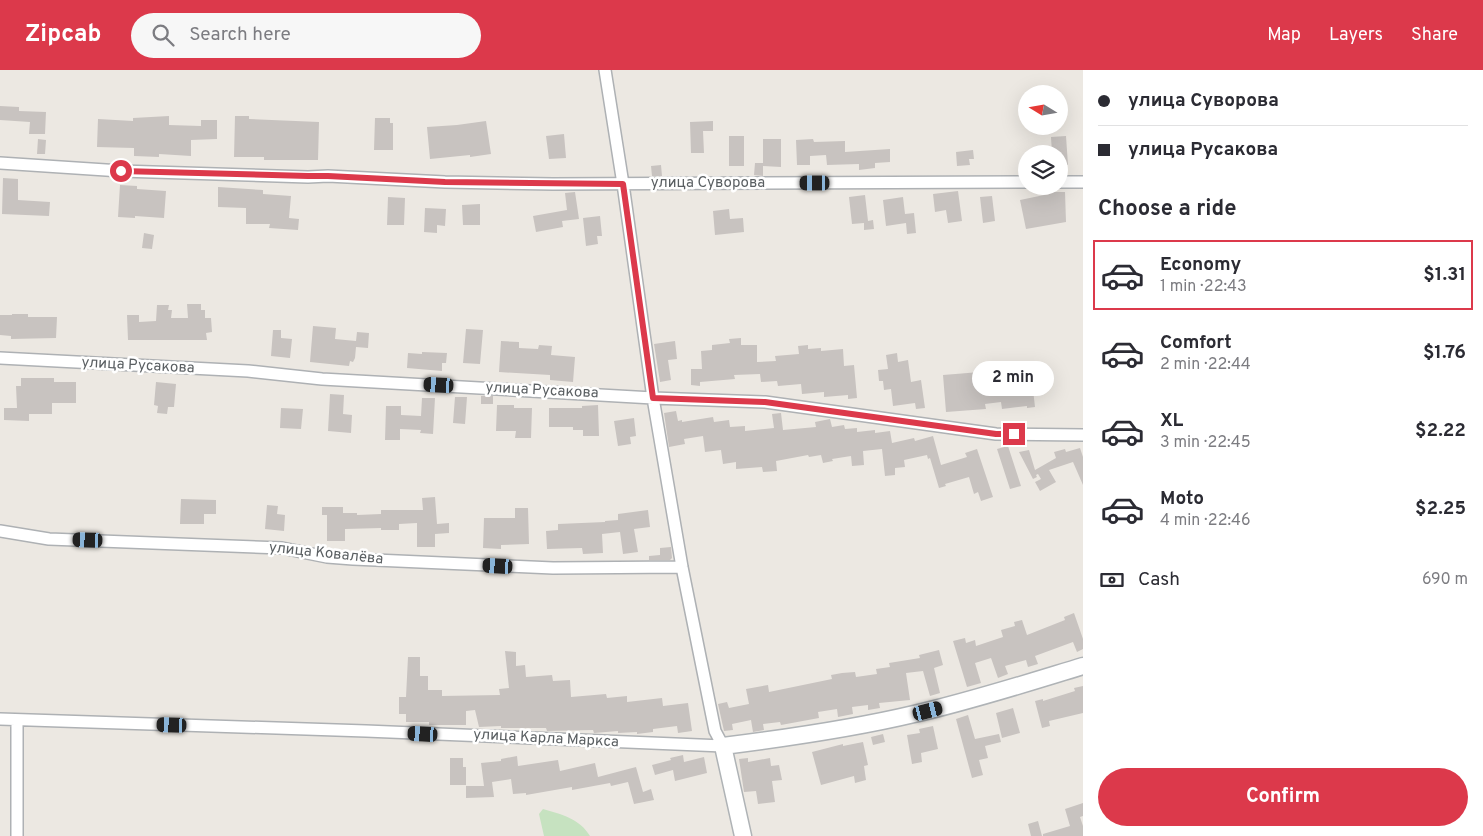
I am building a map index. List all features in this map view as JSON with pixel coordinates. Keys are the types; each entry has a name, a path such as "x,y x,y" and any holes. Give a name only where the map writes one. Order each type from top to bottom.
{"street":[{"path":"605,70 653,398 682,567 715,731 722,746 743,836"},
{"name":"улица Суворова","path":"0,164 121,171 328,176 445,182 623,184 1018,182"},
{"path":"1068,182 1083,182"},
{"name":"улица Русакова","path":"0,358 248,371 322,379 653,398 765,402 996,434 1083,435"},
{"name":"улица Ковалёва","path":"0,531 49,539 282,548 327,557 353,559 553,568 682,567"},
{"name":"улица Карла Маркса","path":"0,719 722,746 822,733 912,715 974,700 1083,666"},
{"path":"17,836 18,720"}],"green space":[{"path":"543,809 575,821 590,836 544,836 539,814"}],"building":[{"path":"0,106 19,107 19,111 46,112 45,134 29,134 30,122 0,120"},
{"path":"169,116 169,125 201,126 201,120 217,120 217,139 191,140 191,156 159,154 159,157 134,156 134,148 97,147 98,119 133,121 133,118"},
{"path":"235,116 249,116 249,119 319,122 318,160 264,160 264,157 234,157"},
{"path":"375,118 390,118 390,123 393,123 393,150 374,150"},
{"path":"486,121 491,154 430,159 427,127"},
{"path":"713,121 713,131 703,131 704,153 691,153 690,122"},
{"path":"564,134 566,158 549,159 546,136"},
{"path":"729,136 744,136 744,166 729,166"},
{"path":"1066,136 1067,145 1051,145 1051,137"},
{"path":"38,139 46,140 45,154 37,154"},
{"path":"763,139 781,139 781,167 763,166"},
{"path":"813,139 814,142 845,141 845,152 890,149 890,162 875,163 875,168 859,170 859,164 827,165 826,155 810,156 810,165 797,165 796,140"},
{"path":"973,150 974,159 969,159 970,165 957,166 956,152"},
{"path":"755,163 763,163 763,176 754,175"},
{"path":"661,165 662,176 652,176 651,166"},
{"path":"3,178 18,179 18,200 50,202 49,216 2,214"},
{"path":"120,185 137,186 137,189 166,191 164,218 118,217"},
{"path":"218,187 263,190 263,194 291,196 289,218 299,219 298,230 269,228 270,224 246,224 246,208 218,207"},
{"path":"958,191 962,221 948,223 946,210 935,212 933,194"},
{"path":"575,192 579,219 562,221 563,227 536,232 533,216 567,210 565,193"},
{"path":"865,195 868,221 873,220 874,229 864,230 864,223 852,224 849,197"},
{"path":"1044,195 1065,195 1066,222 1026,229 1020,200"},
{"path":"992,196 995,221 983,223 980,197"},
{"path":"388,197 405,198 404,225 387,225"},
{"path":"903,197 905,214 914,213 916,233 907,234 906,223 886,226 883,200"},
{"path":"480,204 480,225 463,225 462,205"},
{"path":"425,208 446,209 445,226 437,225 437,233 424,232"},
{"path":"729,209 730,219 743,218 744,232 715,235 713,211"},
{"path":"600,216 602,236 597,236 598,244 586,246 583,218"},
{"path":"144,233 154,235 152,249 142,248"},
{"path":"187,304 201,304 201,310 205,310 205,318 211,318 212,332 206,333 207,340 128,340 127,315 139,315 139,322 156,321 157,305 169,305 168,310 172,310 171,318 188,318"},
{"path":"28,314 28,317 57,317 56,338 11,339 11,336 0,335 0,315"},
{"path":"313,326 336,328 335,339 356,341 357,332 369,333 368,348 356,347 355,358 353,362 350,361 349,366 310,362"},
{"path":"466,329 483,330 480,364 463,363"},
{"path":"273,330 281,330 281,338 292,339 290,358 271,356"},
{"path":"741,338 741,345 757,345 757,362 776,361 775,356 799,354 798,346 808,345 808,349 821,348 821,351 843,349 844,366 854,365 857,398 848,399 848,395 824,397 824,392 802,394 801,384 778,386 777,381 761,382 760,374 734,375 735,379 700,382 700,386 691,385 691,369 702,369 701,351 712,350 712,345 730,343 729,339"},
{"path":"501,341 519,342 519,348 538,349 539,345 552,346 551,355 575,357 573,382 550,380 550,375 499,372"},
{"path":"675,341 677,359 668,360 671,380 660,382 654,344"},
{"path":"422,352 447,353 446,363 442,363 442,371 407,368 408,353 422,354"},
{"path":"897,353 898,362 908,360 911,382 921,380 925,408 916,409 915,403 893,406 891,389 884,390 883,381 879,381 878,370 888,369 886,355"},
{"path":"980,372 980,378 998,376 998,383 1032,381 1035,407 1002,409 1001,402 985,404 986,409 946,412 943,375"},
{"path":"21,378 54,378 54,382 76,382 76,403 52,403 52,414 29,414 29,421 4,420 4,408 17,408 16,386 21,386"},
{"path":"156,382 176,384 174,407 168,407 167,414 157,413 158,406 154,405"},
{"path":"330,394 344,395 343,414 352,415 351,433 328,431"},
{"path":"481,396 493,396 493,404 481,404"},
{"path":"455,397 467,397 465,424 453,423"},
{"path":"422,398 435,398 433,434 420,433 421,430 400,429 400,440 385,440 386,406 401,406 401,415 421,416"},
{"path":"497,405 514,405 514,408 532,408 531,438 515,438 516,431 496,431"},
{"path":"598,405 599,436 583,436 583,430 573,430 573,427 549,427 549,408 582,408 582,406"},
{"path":"281,408 303,409 301,429 280,428"},
{"path":"676,411 678,421 713,417 714,422 729,420 730,427 745,426 745,431 774,428 772,414 781,413 783,430 816,427 815,422 830,419 832,427 844,425 845,429 857,428 857,432 875,430 875,433 890,431 892,443 914,438 915,441 933,436 941,465 967,457 965,453 977,449 993,497 981,501 978,492 974,494 969,477 945,484 946,486 939,488 930,458 928,459 927,455 904,460 905,467 895,468 895,475 885,476 882,449 863,451 864,465 852,466 851,456 832,459 833,461 823,463 821,455 809,457 808,455 776,461 777,471 763,472 762,467 736,469 736,462 723,464 721,450 705,452 703,436 684,439 685,444 669,447 664,413"},
{"path":"634,418 636,436 630,437 631,444 618,446 614,421"},
{"path":"1008,446 1021,486 1010,489 997,449"},
{"path":"1080,448 1083,457 1083,485 1073,462 1049,470 1056,482 1040,491 1035,482 1041,479 1038,474 1033,479 1019,452 1029,450 1035,470 1056,458 1054,452 1065,449 1066,452"},
{"path":"435,497 437,524 449,523 449,533 435,534 435,547 417,547 417,523 399,524 399,530 381,530 381,528 345,529 345,541 327,541 327,515 322,515 322,507 343,507 343,513 357,513 357,515 381,514 381,510 423,510 422,498"},
{"path":"181,499 216,500 216,514 204,514 204,524 180,524"},
{"path":"267,505 278,506 277,514 285,515 284,531 265,529"},
{"path":"515,508 528,508 529,544 501,545 501,549 483,548 484,518 515,518"},
{"path":"648,510 650,527 634,529 638,552 623,554 620,532 602,534 603,553 583,554 582,548 547,549 546,531 558,530 558,524 618,520 618,514"},
{"path":"671,547 672,558 670,560 649,560 649,556 660,555 660,548"},
{"path":"1074,613 1083,639 1083,649 1077,652 1073,642 1035,656 1038,664 1028,667 1026,660 1005,666 1008,674 998,678 991,658 975,663 981,683 967,687 953,641 965,638 966,643 975,640 976,646 1003,637 1001,630 1015,626 1014,622 1022,620 1027,635 1065,620 1064,617"},
{"path":"939,650 943,665 934,668 940,693 930,696 923,671 906,673 910,700 879,703 880,708 868,710 868,705 852,707 853,714 838,717 837,709 818,712 819,718 781,725 780,722 763,724 764,730 753,732 751,720 732,724 733,730 724,731 718,704 727,702 729,708 749,704 746,689 768,685 769,692 832,679 831,675 842,673 855,672 856,677 877,674 876,669 890,667 889,663 920,658 919,655"},
{"path":"505,651 516,652 516,666 525,665 526,677 552,675 553,681 570,680 571,697 606,694 607,698 627,696 627,702 662,698 663,706 688,703 692,731 678,733 677,726 653,729 653,732 637,734 637,732 618,733 618,731 594,733 593,730 547,731 546,728 479,727 475,710 466,711 466,725 429,725 429,722 406,722 406,714 399,714 399,697 406,697 408,657 420,657 420,676 428,676 428,690 442,690 442,696 500,695 499,689 509,688"},
{"path":"1083,686 1083,713 1049,721 1050,726 1042,728 1035,701 1043,699 1043,701 1075,691 1074,688"},
{"path":"1013,708 1020,733 1002,738 996,713"},
{"path":"968,715 975,739 999,734 1001,742 985,746 988,758 979,760 983,775 972,778 956,719"},
{"path":"933,726 938,749 921,753 922,762 912,764 907,735 920,733 919,729"},
{"path":"883,734 885,742 873,745 871,737"},
{"path":"863,742 868,765 864,766 866,780 855,783 854,776 821,785 812,752 843,744 843,746"},
{"path":"683,755 684,762 704,757 707,773 675,781 673,770 655,775 652,765"},
{"path":"517,756 518,766 558,760 560,771 595,763 598,777 636,767 643,792 651,789 654,800 634,804 628,782 611,786 610,783 572,790 572,787 526,795 526,793 513,794 511,779 492,782 494,797 466,798 466,786 484,786 481,763 501,761 501,759"},
{"path":"450,758 463,758 463,767 466,767 466,785 450,785"},
{"path":"748,758 748,762 770,758 771,766 779,765 782,780 772,781 775,802 758,804 756,791 744,792 739,759"},
{"path":"1083,803 1083,816 1080,817 1083,826 1083,836 1043,836 1043,834 1070,826 1065,809"},
{"path":"1038,821 1042,836 1031,836 1028,824"}],"route":[{"path":"121,171 328,176 445,182 623,184 653,398 765,402 996,434 1014,434"}]}
